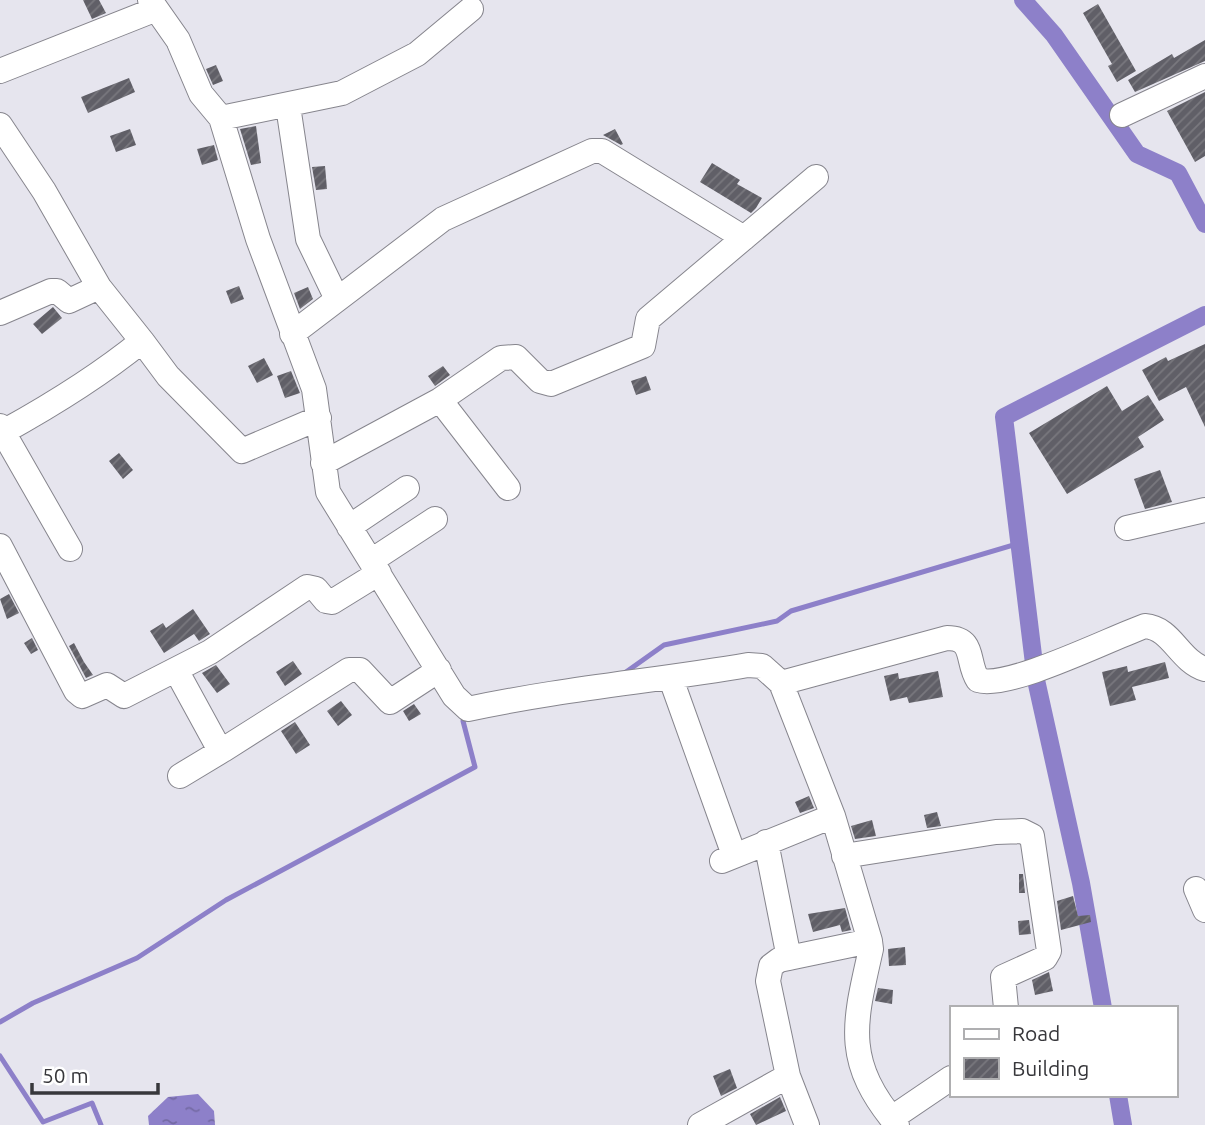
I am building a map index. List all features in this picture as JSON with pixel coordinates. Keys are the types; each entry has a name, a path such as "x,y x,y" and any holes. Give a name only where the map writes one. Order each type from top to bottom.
{"street":[{"path":"0,71 152,5 178,40 201,94 221,118 258,239 314,389 328,492 454,696 468,709 545,692 671,678 748,665 762,666 781,683 833,816 870,941 871,949 855,1025 862,1068 894,1121 950,1079"},
{"path":"221,118 333,96 368,81 436,40 471,9"},
{"path":"1122,115 1205,76"},
{"path":"288,106 307,239 338,299"},
{"path":"0,125 44,191 99,287 168,376 242,451 319,418"},
{"path":"292,334 443,219 598,150 744,238"},
{"path":"323,463 440,400 510,355 522,360 546,384 557,383 643,346 648,319 816,177"},
{"path":"0,313 51,291 57,291 69,301 99,287"},
{"path":"70,549 4,441 122,359 142,341"},
{"path":"440,400 508,488"},
{"path":"349,527 407,488"},
{"path":"1127,528 1205,510"},
{"path":"0,546 79,694 86,695 107,685 124,696 210,652 307,587 316,589 326,601 332,603 435,519"},
{"path":"781,683 947,638 959,638 965,642 978,680 995,682 1034,670 1144,626 1155,627 1163,632 1186,660 1205,669"},
{"path":"176,670 217,745 223,750"},
{"path":"180,776 349,670 360,670 390,702 439,670"},
{"path":"671,678 728,858 833,816"},
{"path":"844,856 996,832 1022,831 1032,836 1049,951 1045,958 1003,977 1006,1006"},
{"path":"766,842 789,958"},
{"path":"807,1125 788,1076 768,981 774,962 870,941"},
{"path":"700,1125 788,1076"}],"water":[{"path":"198,1094 214,1111 215,1125 149,1125 148,1116 168,1097"}],"building":[{"path":"83,0 99,0 106,13 92,19"},
{"path":"1098,4 1136,71 1117,82 1108,66 1112,64 1083,13"},
{"path":"1205,40 1205,61 1135,92 1128,80 1172,54 1174,58"},
{"path":"216,65 223,81 213,85 206,69"},
{"path":"129,78 135,92 88,113 81,97"},
{"path":"1205,92 1205,156 1195,162 1167,111"},
{"path":"256,126 261,163 251,165 240,129"},
{"path":"130,129 136,145 116,152 110,136"},
{"path":"615,129 623,144 621,145 603,135"},
{"path":"214,145 218,160 202,165 197,149"},
{"path":"712,163 740,180 737,184 762,198 751,213 700,182"},
{"path":"325,166 327,189 316,190 312,167"},
{"path":"239,286 244,299 231,304 226,291"},
{"path":"308,287 313,299 300,309 294,293"},
{"path":"53,307 62,318 42,334 33,324"},
{"path":"1205,344 1205,427 1186,387 1159,401 1142,370 1166,357 1168,361"},
{"path":"264,358 273,375 257,383 248,366"},
{"path":"443,366 450,375 435,386 428,376"},
{"path":"291,371 300,393 285,398 277,376"},
{"path":"646,376 651,390 636,395 631,381"},
{"path":"1107,386 1122,411 1148,395 1164,420 1138,437 1144,447 1067,494 1029,433"},
{"path":"119,453 133,470 123,479 109,461"},
{"path":"1160,470 1172,502 1145,509 1134,479"},
{"path":"9,594 19,613 7,619 0,599"},
{"path":"193,609 210,634 199,641 194,634 164,653 150,631 163,623 166,628"},
{"path":"32,638 38,650 31,654 24,643"},
{"path":"74,643 93,675 86,678 69,646"},
{"path":"293,661 302,674 285,686 276,672"},
{"path":"1165,662 1169,678 1132,687 1136,700 1110,706 1102,672 1127,666 1128,672"},
{"path":"216,665 230,684 217,693 202,673"},
{"path":"938,671 943,697 909,703 907,697 890,701 884,676 898,673 899,679"},
{"path":"341,701 352,715 338,726 327,711"},
{"path":"414,704 421,714 409,721 403,711"},
{"path":"295,722 310,745 296,754 281,731"},
{"path":"809,796 814,808 800,813 795,802"},
{"path":"937,812 941,826 927,828 924,815"},
{"path":"872,820 876,836 855,839 851,826"},
{"path":"1019,874 1023,874 1025,893 1019,893"},
{"path":"1073,896 1078,916 1090,915 1091,922 1061,930 1057,901"},
{"path":"845,908 851,930 842,932 840,925 813,932 808,914"},
{"path":"1029,920 1031,934 1019,935 1018,921"},
{"path":"905,947 906,965 889,966 888,949"},
{"path":"1049,972 1053,991 1035,995 1032,980"},
{"path":"878,988 893,990 892,1004 875,1001"},
{"path":"730,1069 737,1088 721,1096 713,1076"},
{"path":"780,1097 786,1111 756,1125 750,1114"}],"waterway":[{"path":"1023,0 1054,35 1137,154 1178,173 1205,224"},
{"path":"1103,1006 1081,883 1036,680 1004,417 1205,315"},
{"path":"626,672 664,645 777,621 791,611 1020,543"},
{"path":"0,1022 33,1003 137,958 226,900 475,767 463,721 466,714"},
{"path":"0,1056 43,1122 92,1103 101,1125"},
{"path":"1118,1097 1123,1125"}]}
